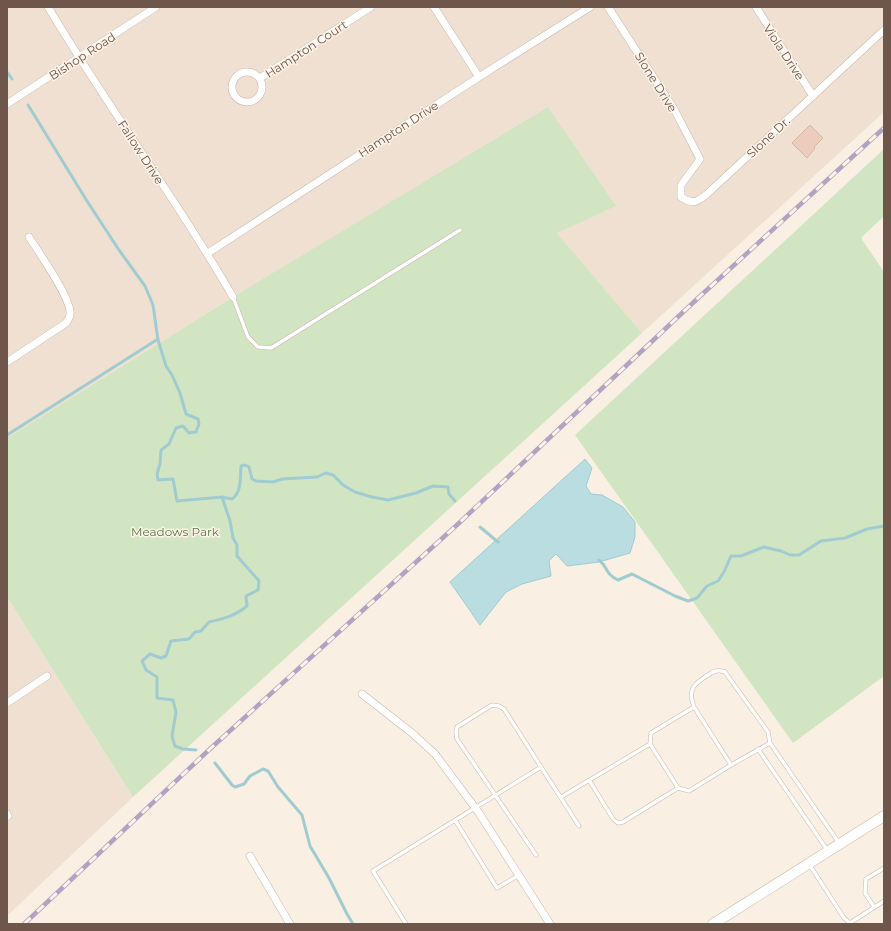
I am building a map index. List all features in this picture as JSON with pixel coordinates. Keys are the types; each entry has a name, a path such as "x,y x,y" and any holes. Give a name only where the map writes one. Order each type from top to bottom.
{"main road":[{"path":"713,924 884,816"}],"street":[{"name":"Fallow Drive","path":"48,7 79,58 208,253 233,297"},
{"name":"Bishop Road","path":"7,104 156,7"},
{"name":"Hampton Court","path":"260,78 371,7"},
{"path":"434,7 479,77"},
{"name":"Hampton Drive","path":"208,253 479,77 590,7"},
{"name":"Slone Drive","path":"608,7 674,109 700,159"},
{"name":"Viola Drive","path":"756,7 813,96"},
{"name":"Slone Dr.","path":"700,159 681,185 681,197 689,202 698,201 707,194 884,30"},
{"name":"Hampton Court","path":"244,72 249,72 260,78 263,86 261,95 254,101 246,103 237,99 232,92 232,83 236,76 244,72"},
{"path":"7,362 66,323 70,317 70,311 66,299 29,237"},
{"path":"7,703 47,676"},
{"path":"362,694 435,754 475,808 550,924"},
{"path":"250,856 290,924"}],"lane":[{"path":"233,297 248,337 258,348 271,348 460,230"},
{"path":"731,765 694,707 691,698 692,690 695,684 714,671 721,670 725,672 768,732 770,742 840,844"},
{"path":"536,855 458,739 456,732 457,727 492,705 499,706 504,709 579,826"},
{"path":"694,707 651,733 650,744 678,788 689,791 770,742"},
{"path":"561,797 650,744"},
{"path":"758,749 828,851"},
{"path":"406,924 373,871 541,767"},
{"path":"588,780 613,819 618,823 623,822 678,788"},
{"path":"455,820 497,888 519,875"},
{"path":"808,864 844,918 850,924 884,901"},
{"path":"874,907 865,893 866,879 884,868"}],"shaded area":[{"path":"7,7 884,7 884,112 642,333 557,233 233,297 7,438"},
{"path":"7,597 133,797 7,916"}],"green space":[{"name":"Meadows Park","path":"548,107 616,206 557,233 642,333 133,797 7,597 7,438 233,297"},
{"path":"884,149 884,216 861,238 884,272 884,676 793,743 575,435"}],"water":[{"path":"585,459 592,468 586,486 591,494 602,495 623,507 635,522 635,537 630,553 599,562 567,566 556,554 549,561 551,576 522,584 506,592 480,625 450,582"}],"building":[{"path":"810,125 823,138 814,147 815,148 807,158 792,143"}],"waterway":[{"path":"7,72 12,79"},
{"path":"28,105 87,201 145,286 153,305 158,340 166,366 180,393 186,414 198,419 199,424 196,432 189,433 183,426 176,428 169,444 161,450 160,464 157,474 158,480 173,479 177,501 222,497 232,499 239,488 241,466 245,465 249,467 252,479 256,481 273,482 282,479 317,477 326,473 333,475 343,485 355,492 372,497 388,500 416,493 433,486 448,487 449,494 455,501"},
{"path":"7,435 158,339"},
{"path":"196,750 183,749 175,746 172,736 176,712 173,700 157,698 157,677 146,670 142,661 150,654 161,658 166,656 171,641 189,639 195,632 201,631 209,622 233,615 238,612 247,606 246,596 258,590 259,581 237,556 237,545 233,538 230,521 222,497"},
{"path":"599,560 609,573 618,580 632,574 688,601 697,598 707,586 718,581 731,556 741,556 764,547 790,555 799,555 821,541 845,538 867,529 884,526"},
{"path":"480,527 498,542"},
{"path":"215,763 235,787 244,784 250,776 263,769 268,771 278,787 302,815 310,846 353,924"}],"railway":[{"path":"24,924 211,748 458,524 697,299 884,128"}]}
